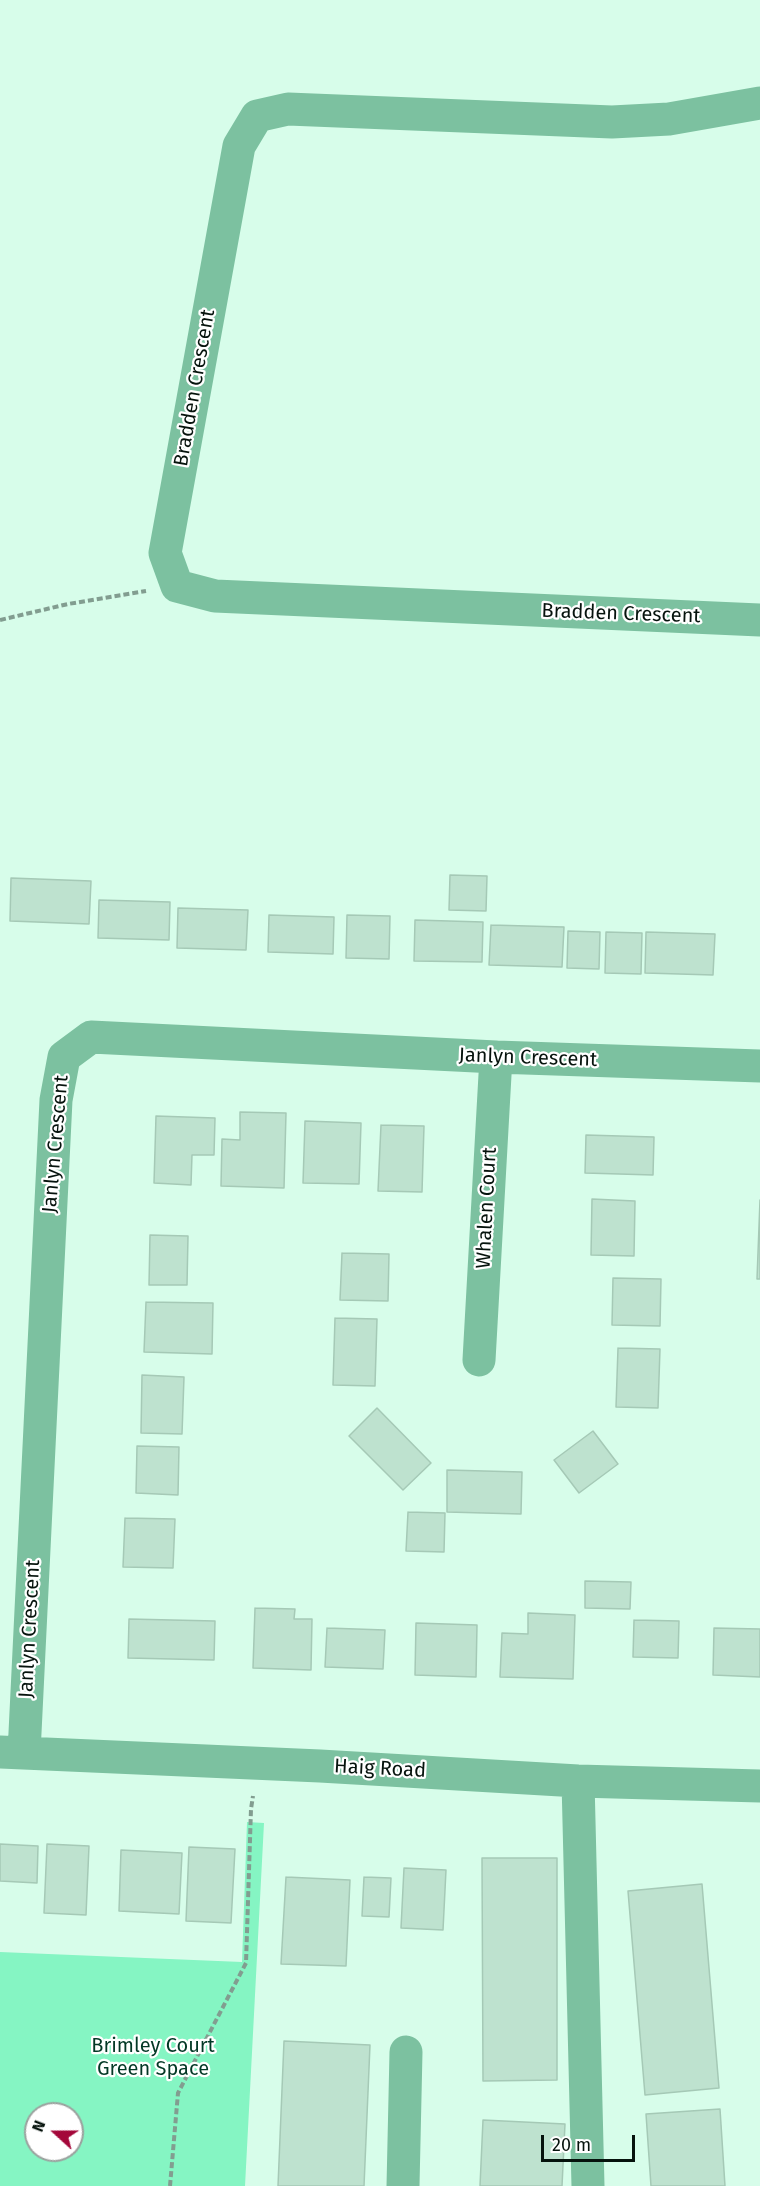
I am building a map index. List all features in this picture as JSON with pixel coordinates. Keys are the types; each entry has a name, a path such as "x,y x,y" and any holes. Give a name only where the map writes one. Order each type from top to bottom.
{"street":[{"name":"Bradden Crescent","path":"760,103 669,119 612,122 288,109 257,116 239,146 165,553 177,586 215,596 760,620"},
{"name":"Janlyn Crescent","path":"12,1753 56,1100 64,1057 91,1037 496,1057 760,1066"},
{"name":"Whalen Court","path":"479,1360 496,1057"},
{"name":"Haig Road","path":"12,1753 259,1763 578,1781 760,1786"},
{"path":"578,1781 588,2186"},
{"path":"402,2186 406,2052"}],"path":[{"path":"0,620 68,604 177,586"},
{"path":"170,2186 178,2093 246,1962 251,1809 259,1763"}],"green space":[{"name":"Brimley Court Green Space","path":"247,1822 264,1823 245,2186 0,2186 0,1952 242,1962"}],"building":[{"path":"450,875 487,876 486,911 449,910"},
{"path":"11,878 91,881 89,924 10,921"},
{"path":"99,900 170,902 169,940 98,938"},
{"path":"178,908 248,910 246,950 177,948"},
{"path":"269,915 334,917 333,954 268,952"},
{"path":"347,915 390,916 389,959 346,958"},
{"path":"415,920 483,922 482,962 414,961"},
{"path":"491,925 564,927 562,967 489,965"},
{"path":"568,931 600,932 599,969 567,968"},
{"path":"606,932 642,933 641,974 605,973"},
{"path":"646,932 715,934 713,975 645,973"},
{"path":"240,1112 286,1113 284,1188 221,1186 222,1139 240,1140"},
{"path":"156,1116 215,1118 214,1155 192,1155 191,1185 154,1183"},
{"path":"305,1121 361,1123 359,1184 303,1183"},
{"path":"381,1125 424,1126 422,1192 378,1191"},
{"path":"586,1135 654,1137 653,1175 585,1173"},
{"path":"592,1199 635,1201 634,1256 591,1255"},
{"path":"760,1200 760,1279 757,1279"},
{"path":"150,1235 188,1236 187,1285 149,1285"},
{"path":"342,1253 389,1254 388,1301 340,1300"},
{"path":"613,1278 661,1279 660,1326 612,1325"},
{"path":"146,1302 213,1303 212,1354 144,1352"},
{"path":"335,1318 377,1319 375,1386 333,1385"},
{"path":"618,1348 660,1349 658,1408 616,1407"},
{"path":"142,1375 184,1377 182,1434 141,1433"},
{"path":"377,1408 431,1463 403,1490 349,1436"},
{"path":"593,1431 618,1464 579,1493 554,1460"},
{"path":"137,1446 179,1447 178,1495 136,1493"},
{"path":"447,1470 522,1472 521,1514 447,1512"},
{"path":"408,1512 445,1513 444,1552 406,1551"},
{"path":"125,1518 175,1519 173,1568 123,1567"},
{"path":"585,1581 631,1582 630,1609 585,1608"},
{"path":"255,1608 295,1609 294,1619 312,1619 311,1670 253,1668"},
{"path":"528,1613 575,1615 573,1679 500,1677 502,1633 528,1634"},
{"path":"129,1619 215,1621 214,1660 128,1658"},
{"path":"634,1620 679,1621 678,1658 633,1657"},
{"path":"416,1623 477,1625 476,1677 415,1675"},
{"path":"327,1628 385,1630 383,1669 325,1667"},
{"path":"714,1628 760,1629 760,1677 713,1675"},
{"path":"0,1844 38,1846 37,1883 0,1881"},
{"path":"47,1844 89,1846 86,1915 44,1913"},
{"path":"189,1847 235,1849 231,1923 186,1921"},
{"path":"121,1850 182,1853 179,1914 119,1911"},
{"path":"482,1858 557,1858 557,2080 483,2081"},
{"path":"404,1868 446,1870 443,1930 401,1928"},
{"path":"286,1877 350,1880 346,1966 281,1964"},
{"path":"364,1877 391,1878 389,1917 362,1916"},
{"path":"702,1884 719,2088 645,2095 628,1891"},
{"path":"284,2041 370,2045 364,2186 278,2186"},
{"path":"720,2109 725,2186 651,2186 646,2114"},
{"path":"483,2120 565,2124 562,2186 480,2186"}]}
